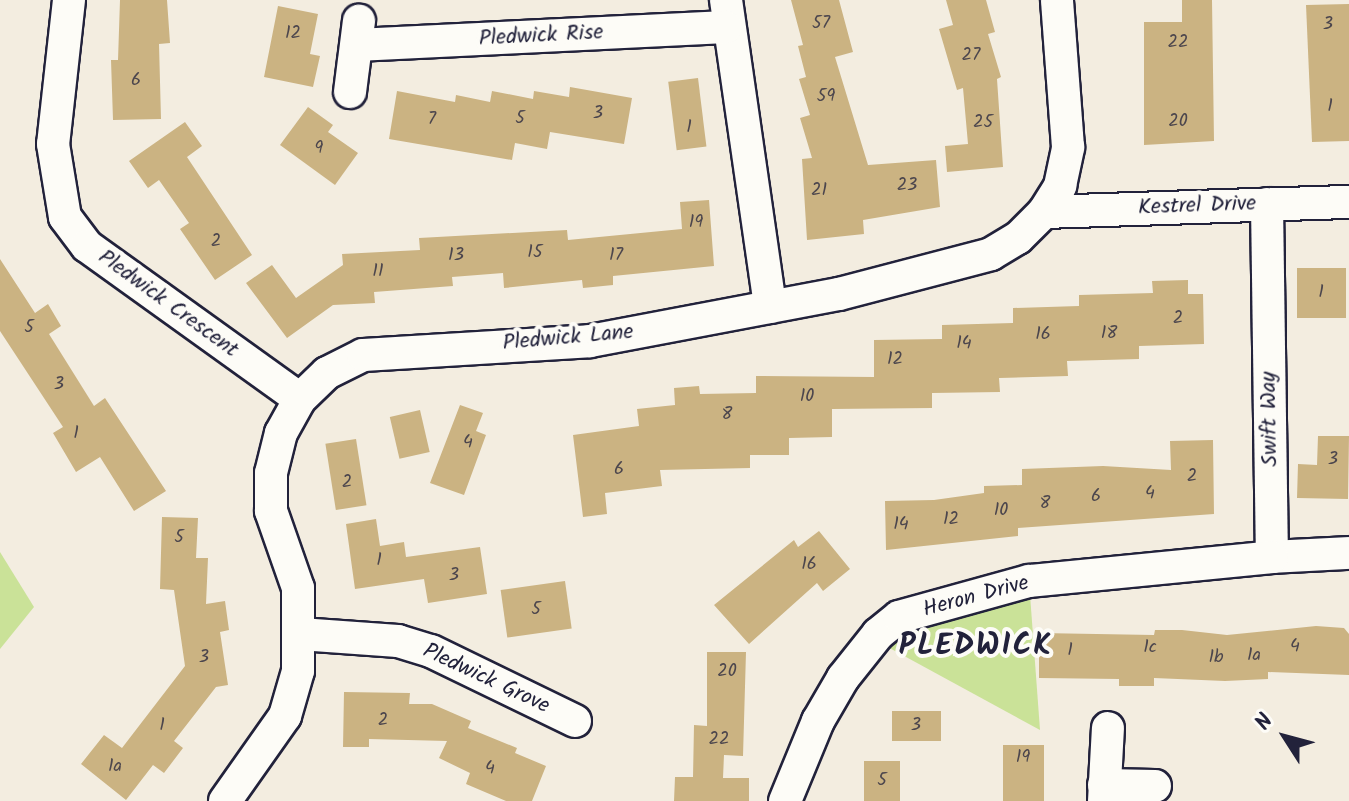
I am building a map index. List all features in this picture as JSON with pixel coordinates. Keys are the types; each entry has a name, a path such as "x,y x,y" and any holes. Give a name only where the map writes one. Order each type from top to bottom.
{"street":[{"name":"Pledwick Crescent","path":"69,0 53,144 65,217 87,246 300,399"},
{"name":"Pledwick Lane","path":"225,801 285,716 298,671 298,588 271,511 271,473 281,433 300,399 327,373 363,355 590,341 937,271 991,254 1018,238 1044,212 1060,186 1068,147 1057,0"},
{"name":"Pledwick Rise","path":"350,92 358,33 726,14"},
{"path":"726,14 770,307"},
{"name":"Kestrel Drive","path":"1044,212 1349,202"},
{"name":"Swift Way","path":"1267,204 1272,557"},
{"path":"1272,557 1349,553"},
{"name":"Heron Drive","path":"785,801 818,721 843,678 878,634 899,617 1029,581 1272,557"},
{"name":"Pledwick Grove","path":"300,634 398,641 431,651 575,721"},
{"path":"1108,728 1104,793 1155,786"}],"green space":[{"path":"0,552 34,607 0,649"},
{"path":"1029,581 1040,730 873,639"}],"building":[{"path":"120,0 167,0 170,43 159,44 161,119 113,120 111,60 118,60"},
{"path":"791,0 839,0 853,52 835,57 868,165 936,160 940,207 863,220 864,234 807,240 802,159 812,158 800,118 810,115 799,79 806,77 798,46 803,45"},
{"path":"946,0 986,0 995,32 988,34 1001,77 997,79 1003,167 947,172 945,146 968,144 963,88 957,90 939,29 953,25"},
{"path":"1182,0 1212,0 1214,141 1144,145 1144,22 1182,22"},
{"path":"1349,4 1349,141 1312,142 1306,5"},
{"path":"278,6 318,14 310,54 320,56 313,87 264,77"},
{"path":"698,78 706,146 677,150 668,82"},
{"path":"570,87 632,98 624,144 550,132 547,149 515,143 512,160 389,139 397,91 455,102 456,95 490,102 492,91 533,99 534,91 569,97"},
{"path":"308,107 333,125 328,132 358,153 335,185 280,145"},
{"path":"185,122 202,146 187,157 252,255 215,280 180,229 189,223 159,180 148,188 129,161"},
{"path":"709,200 714,266 613,276 613,285 583,288 582,280 504,288 503,273 452,277 453,286 374,292 375,303 333,305 287,338 246,283 272,265 296,298 343,265 342,254 420,250 419,238 567,230 568,240 682,229 680,202"},
{"path":"0,259 35,313 48,304 61,326 49,334 94,406 105,398 166,491 134,511 100,457 76,472 53,433 63,427 0,331"},
{"path":"1297,268 1346,268 1346,318 1297,318"},
{"path":"1188,280 1188,294 1203,294 1204,344 1139,346 1139,359 1067,361 1068,376 999,378 1000,392 932,393 932,408 832,409 832,437 789,438 789,455 750,455 750,468 660,470 662,486 605,493 607,514 583,517 573,435 639,426 637,409 675,405 674,388 699,386 700,394 756,393 756,376 874,377 874,340 942,339 942,325 1013,323 1013,308 1079,306 1079,295 1153,293 1152,281"},
{"path":"460,405 483,413 476,431 486,435 464,495 430,483"},
{"path":"420,410 430,452 399,459 390,417"},
{"path":"1318,436 1349,436 1348,499 1297,498 1298,464 1317,465"},
{"path":"356,439 366,505 336,510 325,444"},
{"path":"1213,440 1214,514 1018,528 1018,536 886,550 885,501 934,500 984,493 984,486 1022,485 1022,469 1103,466 1171,470 1170,441"},
{"path":"162,517 198,518 196,558 208,558 206,604 225,601 229,630 220,632 228,685 216,687 174,741 183,748 164,773 153,765 126,800 81,764 104,735 122,748 185,666 174,590 160,589"},
{"path":"376,519 380,546 404,542 406,557 480,547 487,594 428,603 424,579 355,589 346,524"},
{"path":"819,531 850,569 823,591 817,583 749,644 714,605 794,540 798,547"},
{"path":"565,581 572,629 507,638 501,590"},
{"path":"1316,626 1344,628 1349,634 1349,675 1268,672 1268,679 1154,678 1154,686 1119,686 1119,679 1039,678 1039,633 1154,635 1155,630 1182,630 1227,635"},
{"path":"707,652 746,652 743,756 724,755 723,778 749,778 749,801 674,801 675,777 693,777 694,725 707,726"},
{"path":"344,692 410,693 409,704 432,704 471,721 468,728 517,748 515,753 546,766 532,801 506,801 466,784 470,773 439,758 447,741 369,739 369,747 343,747"},
{"path":"892,711 941,711 941,741 892,741"},
{"path":"1003,745 1044,745 1044,801 1003,801"},
{"path":"864,761 900,761 900,801 864,801"}],"district":[{"name":"PLEDWICK","path":"976,646"}]}
